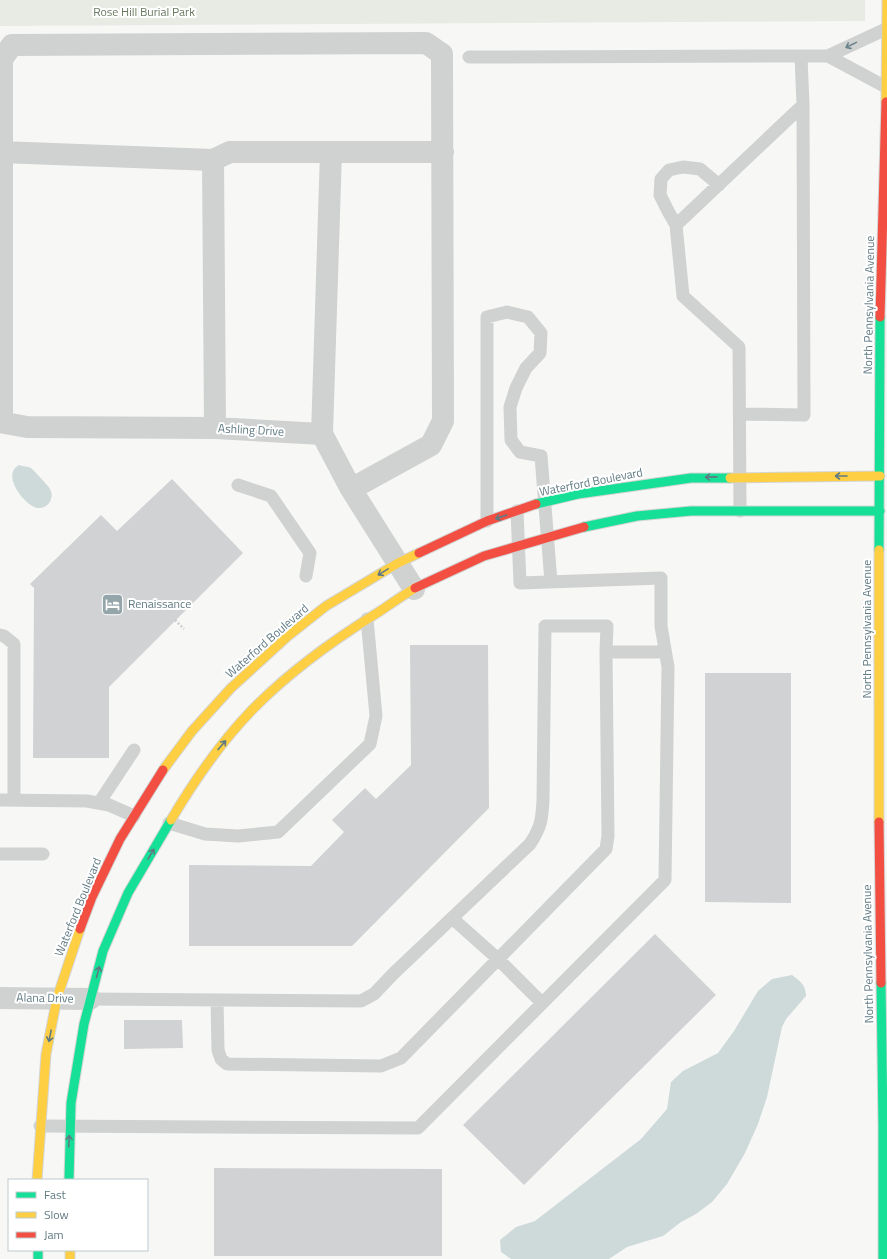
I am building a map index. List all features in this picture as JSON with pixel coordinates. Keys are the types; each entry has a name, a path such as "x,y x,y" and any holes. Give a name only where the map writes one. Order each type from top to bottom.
{"street":[{"name":"North Pennsylvania Avenue","path":"883,1259 884,1003 879,854 883,704 880,476 883,405 880,287 886,136 887,0"},
{"path":"1,422 2,59 12,45 426,43 442,54 443,422 431,445 351,489"},
{"path":"1,152 214,160 230,152 443,152"},
{"path":"331,152 322,434 351,489 414,589"},
{"path":"214,160 215,428"},
{"name":"Ashling Drive","path":"1,422 27,427 215,428 322,434"},
{"name":"Waterford Boulevard","path":"37,1179 46,1054 57,998 76,939 92,897 120,839 137,817 161,773 192,731 231,688 288,636 326,606 398,563 487,522 517,511 578,494 640,484 691,478 880,476"},
{"path":"69,1179 71,1103 83,1032 103,951 128,893 165,823 217,751 252,710 298,668 343,634 414,589 484,556 581,528 637,516 691,511 880,511"},
{"name":"Alana Drive","path":"0,998 90,999"}],"lane":[{"path":"828,56 886,29"},
{"path":"740,414 804,415 803,105 801,56"},
{"path":"469,57 828,56 886,78"},
{"path":"676,225 803,105"},
{"path":"719,185 700,169 682,167 669,170 661,179 660,195 676,225 682,296 739,347 740,511"},
{"path":"487,522 487,318 507,312 528,318 541,334 540,353 526,368 516,388 510,407 511,440 520,452 541,456 551,582"},
{"path":"238,486 271,496 310,553 306,576"},
{"path":"40,1126 418,1128 665,880 668,667 660,626 661,578 520,583 517,511"},
{"path":"165,823 205,834 238,836 278,832 370,744 376,716 367,619"},
{"path":"90,999 361,1001 374,994 393,974 530,844 538,831 542,819 543,800 545,626 607,626 608,836 606,849 401,1058 381,1066 227,1064 221,1059 218,1050 217,1000"},
{"path":"0,635 4,636 14,644 14,800"},
{"path":"606,652 665,652"},
{"path":"99,803 134,750"},
{"path":"0,800 87,801 109,805 137,817"},
{"path":"0,854 43,854"},
{"path":"452,918 498,959 542,1003"}],"path":[{"path":"175,620 184,629"}],"green space":[{"name":"Rose Hill Burial Park","path":"0,0 865,0 865,21 0,26"}],"shaded area":[{"path":"19,465 31,468 50,489 52,496 48,505 38,508 27,502 22,497 13,483 12,476 14,470"},
{"path":"792,975 804,986 806,996 786,1019 782,1027 767,1097 758,1124 745,1153 727,1184 712,1202 696,1214 681,1222 663,1236 627,1247 609,1259 511,1259 501,1252 500,1240 516,1227 535,1221 641,1139 667,1109 671,1082 683,1071 718,1053 734,1031 758,991 772,979"}],"building":[{"name":"Renaissance","path":"172,479 243,553 109,687 109,758 33,758 34,588 30,584 101,515 117,531"},
{"path":"410,645 488,645 489,808 352,946 189,946 189,865 311,866 344,832 332,820 365,788 376,799 411,765"},
{"path":"705,673 791,673 791,903 705,902"},
{"path":"655,934 716,995 524,1185 463,1125"},
{"path":"124,1020 182,1020 183,1048 124,1049"},
{"path":"214,1168 442,1169 442,1256 214,1256"}],"traffic: fast":[{"path":"879,550 880,317"},
{"path":"536,504 578,494 691,478 730,478"},
{"path":"584,527 637,516 691,511 880,511"},
{"path":"69,1179 71,1103 84,1024 103,951 128,893 171,820"},
{"path":"881,983 883,1259"},
{"path":"38,1251 38,1259"}],"traffic: slow":[{"path":"886,102 887,0"},
{"path":"730,478 880,476"},
{"path":"879,550 879,822"},
{"path":"163,770 192,731 231,688 288,636 326,606 398,563 419,553"},
{"path":"171,820 198,777 218,749 266,696 327,646 415,588"},
{"path":"37,1179 46,1054 57,998 80,929"},
{"path":"70,1251 70,1259"}],"traffic: jam":[{"path":"880,317 886,102"},
{"path":"419,553 487,521 536,504"},
{"path":"415,588 484,556 584,527"},
{"path":"80,929 92,897 120,839 163,770"},
{"path":"879,822 881,983"}],"place":[{"name":"Renaissance","path":"112,604"}]}
